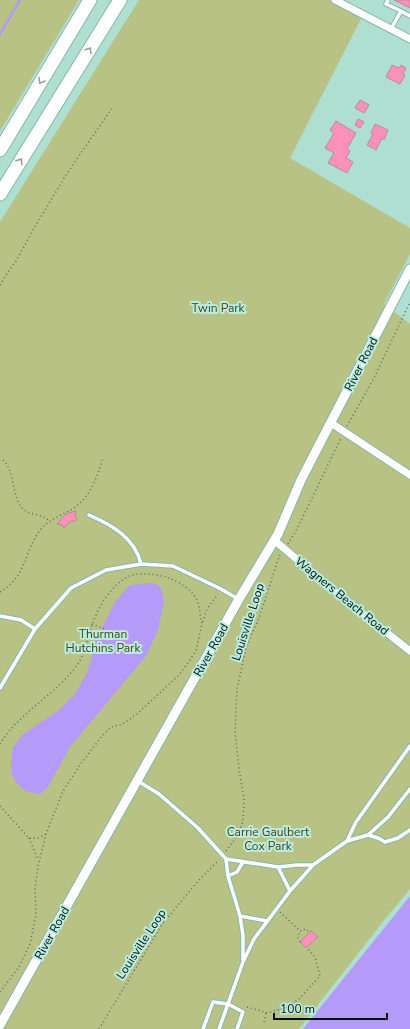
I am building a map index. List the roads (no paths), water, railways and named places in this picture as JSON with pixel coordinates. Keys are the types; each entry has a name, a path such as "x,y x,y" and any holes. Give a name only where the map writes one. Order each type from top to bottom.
{"highway":[{"path":"0,150 90,0"},
{"path":"0,194 120,0"}],"street":[{"path":"335,0 410,39"},
{"name":"River Road","path":"0,1025 239,599 274,540 331,422 410,269"},
{"path":"331,422 410,475"},
{"name":"Wagners Beach Road","path":"274,540 343,598 410,651"}],"lane":[{"path":"388,0 386,4 410,16"},
{"path":"391,29 401,11"},
{"path":"89,515 118,529 133,544 139,555 141,564"},
{"path":"0,688 35,629 71,588 106,570 141,564 174,566 239,599"},
{"path":"0,616 21,620 35,629"},
{"path":"347,840 356,822 410,746"},
{"path":"138,781 159,794 192,823 224,858 240,916 243,935 243,962"},
{"path":"219,1029 243,962 254,939 276,908 313,865 347,840 368,835 388,817 410,789"},
{"path":"368,835 385,842 398,838 410,830"},
{"path":"224,858 278,867 297,864 313,865"},
{"path":"228,876 237,872 243,862"},
{"path":"278,867 290,891"},
{"path":"240,916 267,921"},
{"path":"203,1029 213,1002 228,1004 243,1012 237,1029"}],"waterway":[{"path":"0,34 20,0"}],"park label":[{"name":"Twin Park","path":"218,308"},
{"name":"Thurman Hutchins Park","path":"103,641"},
{"name":"Carrie Gaulbert Cox Park","path":"268,839"}]}
